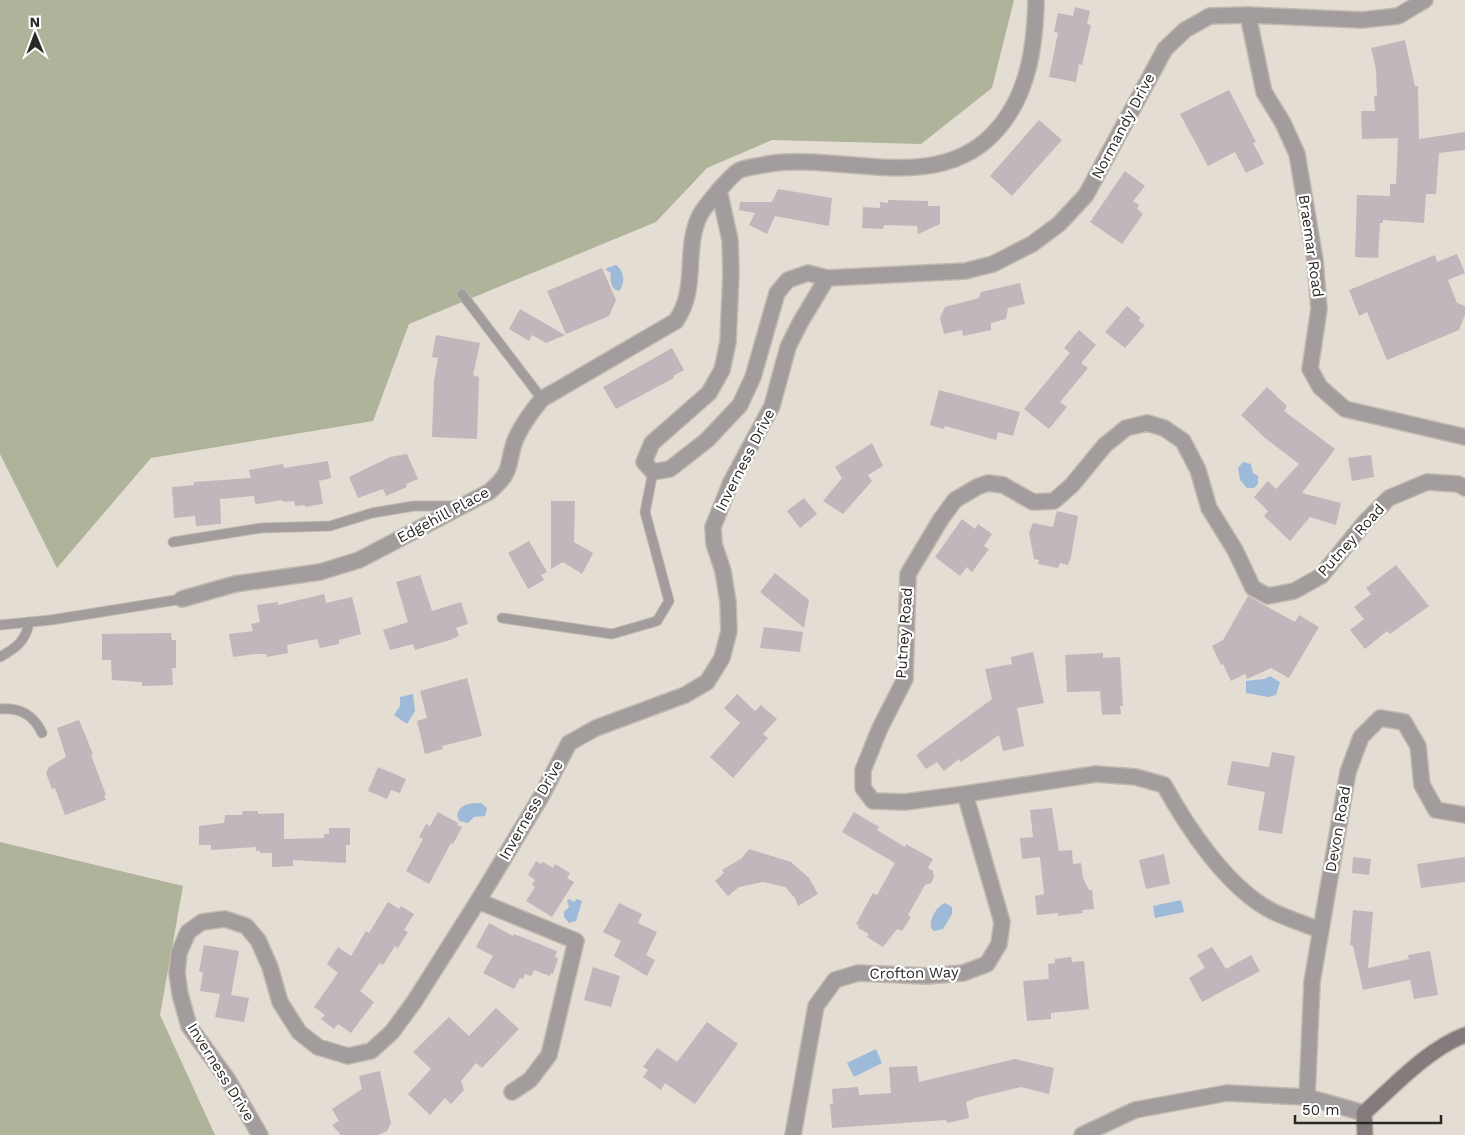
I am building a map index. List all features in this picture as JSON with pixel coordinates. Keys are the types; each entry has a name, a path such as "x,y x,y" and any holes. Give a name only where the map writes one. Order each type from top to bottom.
{"main road":[{"path":"1365,1135 1364,1113 1417,1066 1455,1039 1465,1036"}],"street":[{"path":"653,472 644,462 652,443 709,393 722,370 728,342 731,273 730,240 719,190 739,170 780,162 900,167 939,165 965,157 986,142 1000,127 1017,102 1029,71 1036,25 1036,0"},
{"name":"Normandy Drive","path":"827,278 965,271 993,264 1032,244 1060,224 1086,195 1165,49 1185,30 1210,16 1248,15 1362,20 1398,16 1424,0"},
{"name":"Braemar Road","path":"1248,15 1264,92 1283,123 1297,154 1315,260 1320,309 1310,369 1320,387 1345,409 1465,437"},
{"name":"Edgehill Place","path":"182,599 235,584 320,572 359,560 489,492 504,479 511,464 516,440 526,418 542,399 676,321 685,308 690,289 692,249 700,216 719,190"},
{"name":"Inverness Drive","path":"260,1135 228,1080 189,1026 180,994 177,973 179,952 188,932 202,922 225,920 246,926 258,940 270,967 280,1002 299,1032 318,1047 348,1056 371,1051 392,1032 414,1002 478,901 542,795 568,743 596,728 686,696 707,682 722,658 729,631 728,602 723,571 714,544 713,527 731,482 772,406 788,347 827,278 808,273 788,280 777,293 753,377 740,405 707,440 670,469 653,472"},
{"name":"Putney Road","path":"1320,930 1269,909 1237,885 1192,834 1164,784 1136,776 1096,774 966,799 905,802 873,801 863,788 863,770 880,728 905,679 908,574 941,519 955,500 988,483 1003,485 1034,502 1054,501 1072,485 1105,444 1126,428 1147,423 1164,428 1183,441 1198,470 1209,508 1235,550 1253,588 1268,596 1294,591 1321,576 1366,521 1389,498 1427,482 1458,484 1465,488"},
{"name":"Devon Road","path":"1308,1097 1309,1020 1320,930 1348,772 1360,738 1380,718 1404,722 1418,746 1422,785 1436,810 1465,815"},
{"name":"Crofton Way","path":"793,1135 816,1006 835,980 858,973 927,976 963,973 987,964 999,944 1002,922 979,837 966,799"},
{"path":"478,901 576,941 549,1054 530,1080 512,1092"},
{"path":"1082,1135 1135,1110 1227,1093 1308,1097 1364,1113"}],"lane":[{"path":"462,294 542,399"},
{"path":"502,618 612,634 657,621 670,601 645,512 653,472"},
{"path":"173,542 261,528 330,526 372,513 414,506 462,506"},
{"path":"0,625 182,599"},
{"path":"0,657 19,646 27,634 29,622"},
{"path":"0,709 14,708 28,715 38,725 42,733"}],"green space":[{"path":"0,0 1014,0 992,88 921,144 772,140 707,168 656,222 409,324 373,421 151,458 57,568 0,454"},
{"path":"0,842 183,886 160,1015 215,1135 0,1135"}],"water":[{"path":"616,265 621,270 623,277 623,285 619,291 612,286 611,273 606,270"},
{"path":"1243,462 1251,464 1253,473 1258,476 1258,484 1254,488 1247,488 1240,480 1238,468"},
{"path":"1270,676 1280,682 1276,695 1268,697 1246,693 1246,681 1264,679"},
{"path":"413,694 415,711 407,724 394,715 400,706 400,697"},
{"path":"481,803 487,808 485,816 474,817 468,823 459,821 457,815 460,808 469,804"},
{"path":"569,899 574,902 577,899 582,901 576,921 569,923 564,917 564,912 569,907 567,901"},
{"path":"1181,900 1184,912 1155,918 1153,906"},
{"path":"945,903 952,907 952,914 943,929 934,931 931,928 932,917 939,907"},
{"path":"876,1049 882,1063 854,1077 847,1063"}],"building":[{"path":"1075,7 1090,11 1087,24 1091,25 1082,65 1079,64 1076,82 1049,77 1058,33 1054,32 1058,13 1073,16"},
{"path":"1405,40 1415,86 1418,86 1419,139 1465,132 1465,150 1439,153 1436,194 1426,194 1424,223 1383,220 1383,223 1380,223 1378,258 1355,257 1357,195 1390,196 1390,184 1396,184 1398,138 1362,139 1361,111 1375,111 1374,96 1377,96 1376,69 1371,48"},
{"path":"1229,90 1256,142 1253,143 1264,164 1246,173 1235,152 1208,166 1180,114"},
{"path":"1039,120 1062,140 1012,196 990,176"},
{"path":"1125,171 1145,186 1133,201 1139,205 1137,209 1143,214 1122,244 1090,222"},
{"path":"778,189 832,198 829,226 775,216 767,234 749,225 755,213 739,210 740,202 772,202"},
{"path":"888,200 928,201 928,206 940,206 940,224 918,234 917,226 884,225 883,229 862,228 863,207 880,208 880,202 888,203"},
{"path":"1457,254 1465,273 1448,280 1457,303 1465,306 1465,315 1459,330 1387,360 1367,312 1359,316 1349,290 1435,255 1437,262"},
{"path":"602,268 616,300 609,316 566,334 547,291"},
{"path":"1020,283 1025,304 1008,308 1006,319 991,323 991,330 963,336 962,330 944,334 940,318 945,307 979,298 981,292"},
{"path":"1127,306 1141,318 1138,320 1145,325 1125,348 1105,332"},
{"path":"520,309 565,335 546,343 532,335 529,341 509,329"},
{"path":"1079,330 1096,345 1081,363 1088,368 1060,402 1067,407 1049,429 1024,409 1070,353 1064,348"},
{"path":"436,335 480,343 473,375 479,377 477,439 432,437 434,381 438,358 432,357"},
{"path":"672,348 684,370 673,376 674,378 616,409 603,387"},
{"path":"1267,387 1287,406 1284,411 1335,449 1302,493 1341,503 1336,525 1310,517 1290,541 1264,516 1268,511 1254,497 1268,481 1276,489 1299,464 1264,437 1241,415"},
{"path":"939,390 1020,412 1013,436 998,432 996,440 945,426 944,429 930,425"},
{"path":"872,443 883,466 868,475 872,481 843,514 823,501 842,478 835,467"},
{"path":"407,454 418,479 406,484 407,487 386,496 383,489 358,498 349,477 390,457"},
{"path":"1371,455 1374,477 1352,481 1348,458"},
{"path":"328,461 331,478 319,481 323,504 305,507 305,505 295,506 294,501 285,502 281,500 258,504 255,503 254,496 220,499 221,524 196,526 195,516 174,518 172,487 194,485 194,482 251,478 249,470 283,464 284,468"},
{"path":"804,498 817,514 800,528 787,511"},
{"path":"551,501 575,501 574,542 593,553 582,574 563,562 551,569"},
{"path":"1057,511 1078,516 1068,565 1060,563 1058,568 1038,564 1039,560 1034,559 1029,533 1033,523 1053,527"},
{"path":"962,519 975,529 978,524 992,534 984,546 989,549 972,572 967,567 960,576 935,557"},
{"path":"529,541 547,572 541,575 544,580 528,589 508,553"},
{"path":"1396,565 1429,606 1390,634 1387,631 1365,649 1350,630 1364,619 1354,607 1371,594 1366,588"},
{"path":"775,573 809,600 804,628 760,592"},
{"path":"420,575 432,611 461,602 468,624 456,628 459,636 450,640 415,650 413,644 390,650 383,630 408,622 396,582"},
{"path":"324,594 326,603 352,597 361,634 339,640 339,644 320,648 317,639 287,645 288,653 267,657 266,654 255,654 233,657 229,634 253,631 251,624 260,622 257,605 278,602 278,605"},
{"path":"1248,596 1295,622 1299,615 1319,627 1289,678 1271,668 1247,679 1245,674 1231,681 1223,664 1221,665 1212,646 1223,640"},
{"path":"764,627 803,632 800,652 760,648"},
{"path":"171,633 172,640 176,640 176,668 172,668 173,685 142,686 142,682 112,680 111,660 102,660 102,634"},
{"path":"1033,652 1044,703 1017,708 1024,746 1003,751 999,735 961,762 959,759 944,771 937,762 926,769 916,755 992,699 985,669 1012,664 1011,657"},
{"path":"1103,653 1103,658 1120,657 1123,706 1120,706 1121,714 1102,715 1100,691 1067,692 1065,655"},
{"path":"467,678 482,736 442,746 443,749 425,754 417,721 427,718 420,691"},
{"path":"737,694 755,711 761,705 777,719 763,734 768,738 733,778 710,757 740,723 724,708"},
{"path":"79,720 93,754 91,755 106,795 104,796 106,800 65,815 55,788 52,789 46,773 49,767 66,757 57,728"},
{"path":"1272,752 1295,756 1282,834 1258,830 1265,792 1227,785 1232,761 1269,767"},
{"path":"378,767 406,779 400,793 391,790 387,799 368,791"},
{"path":"1052,808 1059,851 1072,850 1073,864 1081,863 1083,878 1089,890 1092,890 1094,909 1082,910 1083,913 1058,916 1058,913 1037,915 1035,896 1044,894 1040,857 1022,859 1020,838 1033,837 1030,810"},
{"path":"243,811 258,811 258,814 284,813 284,839 324,838 324,834 329,834 329,828 350,828 350,845 346,845 346,863 293,860 293,866 272,867 272,853 260,853 260,851 256,851 256,847 211,850 211,845 199,845 199,826 224,823 225,815 242,815"},
{"path":"438,812 462,827 453,844 451,843 429,884 406,871 423,839 419,837 426,824 430,826"},
{"path":"854,812 879,827 877,830 905,847 906,844 933,859 928,868 933,871 934,877 931,883 925,885 908,915 911,917 902,931 897,929 883,947 867,937 869,934 858,928 859,926 856,924 873,893 877,895 895,863 842,832"},
{"path":"749,849 791,862 809,878 818,894 798,906 795,898 785,887 763,882 739,887 728,896 715,881 724,873 722,870 742,858"},
{"path":"1164,854 1170,884 1146,889 1139,860"},
{"path":"1353,857 1371,859 1369,875 1352,873"},
{"path":"1465,857 1465,882 1421,888 1417,864"},
{"path":"536,861 541,864 543,862 553,868 555,864 570,873 567,878 574,882 552,917 526,901 535,887 532,885 535,880 528,875"},
{"path":"388,902 399,909 401,906 414,914 404,930 408,932 398,948 395,946 383,965 380,963 360,991 374,1002 351,1033 338,1024 334,1029 321,1019 325,1015 314,1007 338,973 327,964 338,947 351,956 366,931 369,933"},
{"path":"619,903 642,914 638,923 657,932 646,955 655,960 647,976 614,956 621,941 603,932"},
{"path":"1353,910 1373,912 1368,968 1409,959 1408,955 1430,951 1438,995 1414,999 1410,980 1363,990 1353,946 1350,945"},
{"path":"489,923 513,936 514,934 557,951 555,957 558,959 553,974 551,973 550,976 534,970 531,976 525,974 523,979 520,978 514,989 483,973 493,956 476,947"},
{"path":"204,945 239,951 231,995 249,998 244,1022 215,1017 220,994 200,991 203,972 199,972"},
{"path":"1212,947 1226,969 1251,955 1260,971 1202,1002 1189,978 1205,968 1197,955"},
{"path":"1071,957 1072,962 1084,961 1089,1009 1051,1013 1051,1019 1027,1021 1023,981 1049,979 1048,964 1055,963 1055,959"},
{"path":"593,967 620,976 611,1007 584,1000"},
{"path":"496,1008 519,1029 482,1068 476,1063 461,1081 464,1090 451,1104 445,1098 430,1115 408,1094 431,1069 413,1052 449,1017 469,1036"},
{"path":"707,1022 738,1044 695,1104 665,1083 661,1090 643,1077 648,1070 643,1067 657,1048 677,1062"},
{"path":"1015,1059 1054,1068 1049,1094 1021,1087 975,1098 966,1102 969,1118 947,1123 946,1120 832,1128 830,1104 833,1104 832,1089 858,1087 859,1095 891,1093 889,1067 917,1066 919,1082"},
{"path":"380,1071 391,1123 387,1131 378,1135 341,1135 332,1125 339,1121 332,1109 362,1089 359,1076"}]}
